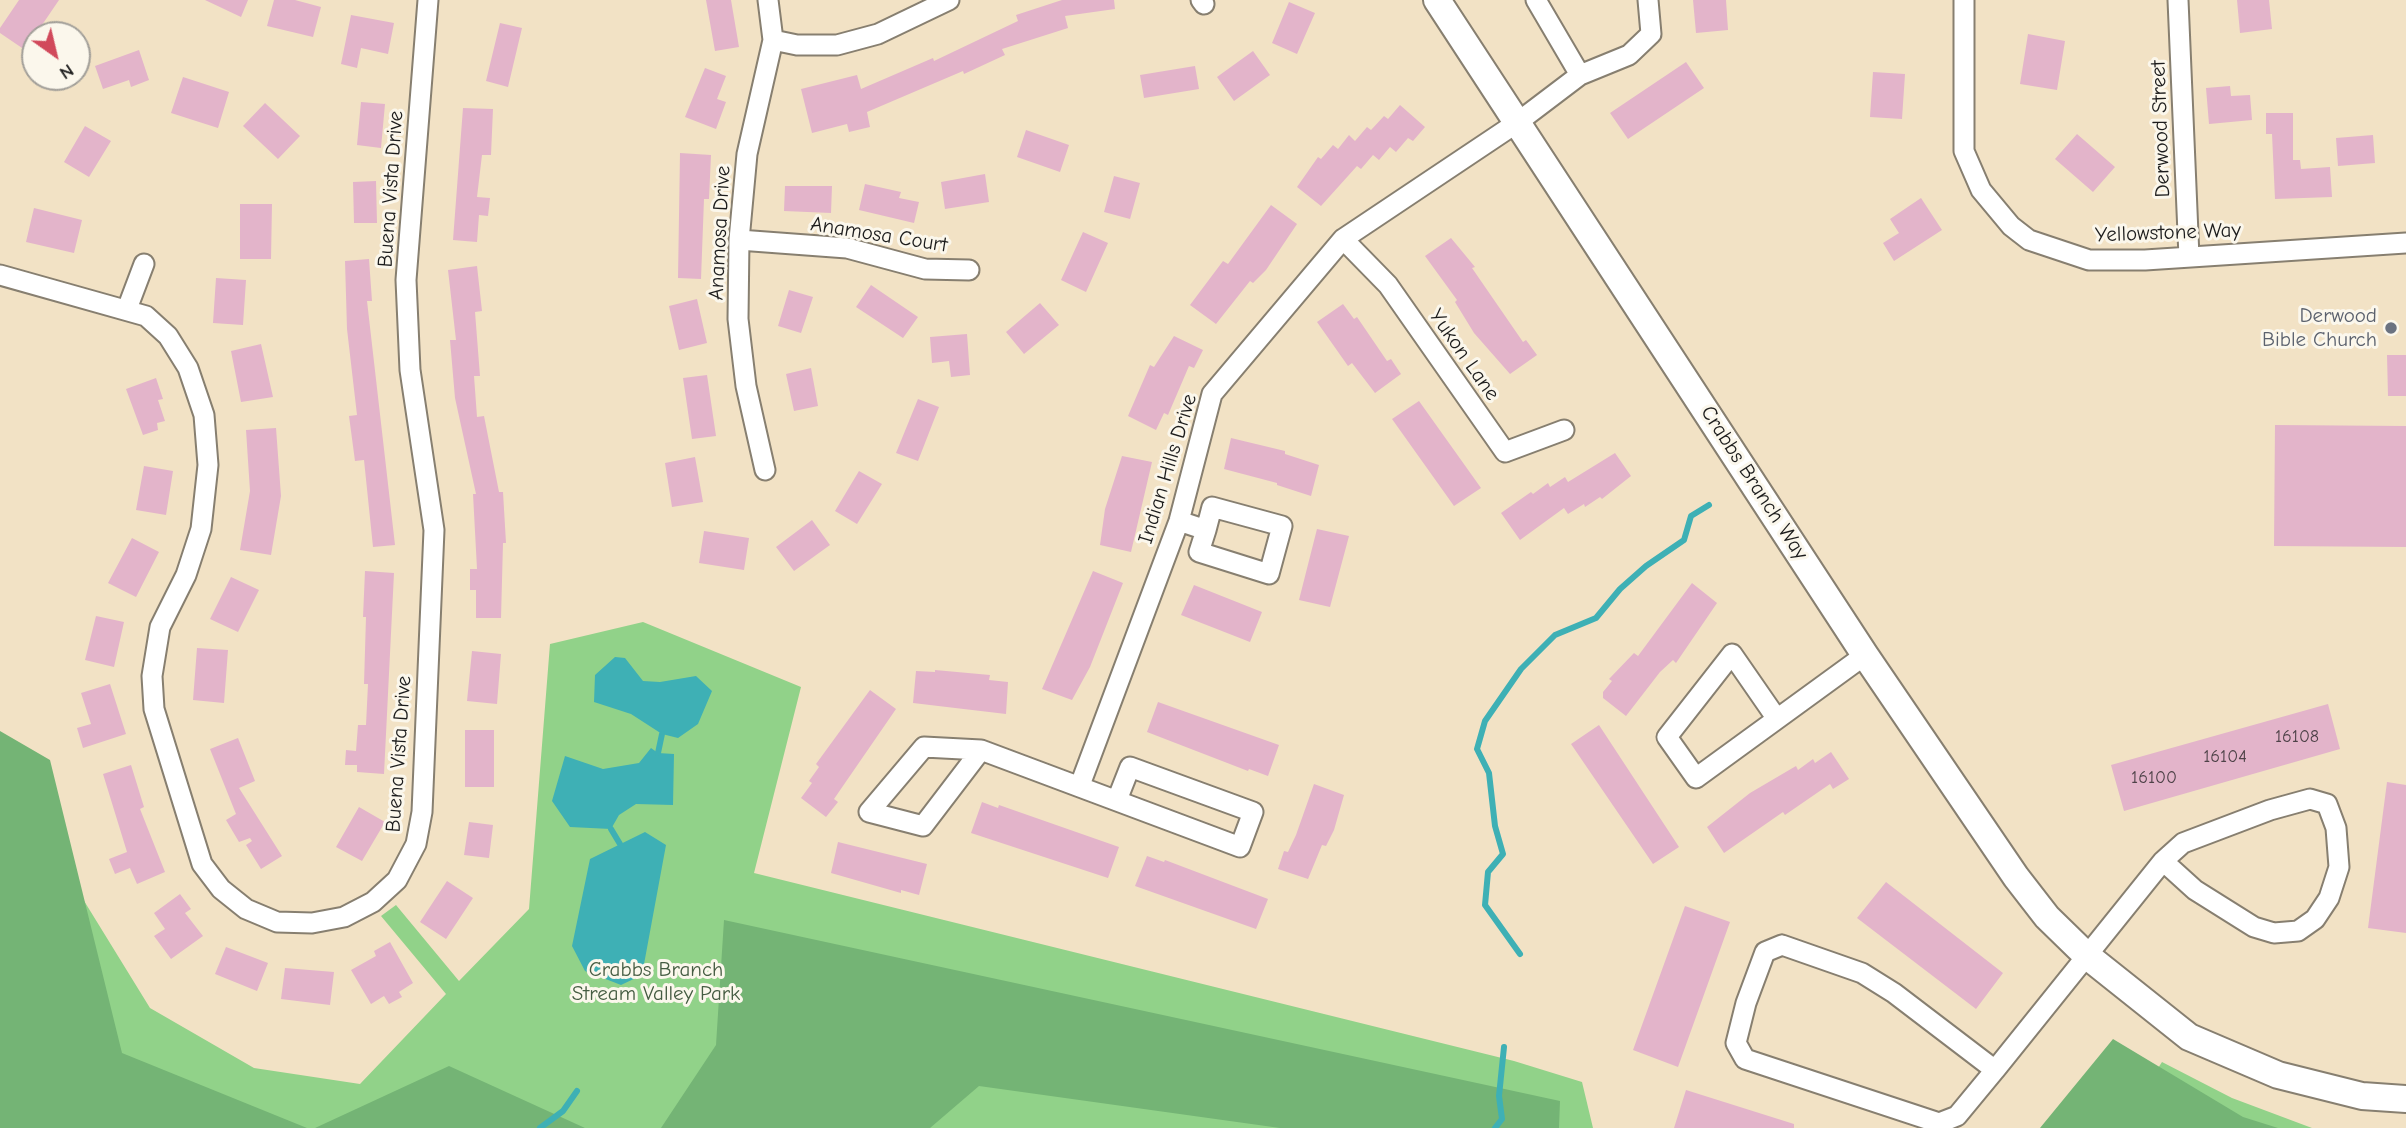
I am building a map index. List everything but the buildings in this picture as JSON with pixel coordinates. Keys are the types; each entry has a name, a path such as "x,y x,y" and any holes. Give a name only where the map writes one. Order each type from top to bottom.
{"street":[{"name":"Buena Vista Drive","path":"0,275 146,316 168,336 188,368 204,415 208,465 201,528 186,575 160,627 152,676 154,709 191,839 202,864 221,889 246,909 277,922 312,923 344,917 373,902 397,880 416,844 422,812 434,530 410,370 406,280 428,0"},
{"name":"Anamosa Drive","path":"765,470 746,386 738,320 739,240 747,154 773,40 768,0"},
{"path":"773,40 797,45 837,45 878,34 949,0"},
{"name":"Crabbs Branch Way","path":"1437,0 1866,655 2016,877 2048,917 2086,954 2189,1037 2278,1075 2362,1096 2406,1099"},
{"path":"1536,0 1580,75"},
{"name":"Indian Hills Drive","path":"1080,785 1179,521 1212,394 1343,239 1518,122 1580,75 1629,55 1651,34 1648,0"},
{"name":"Yellowstone Way","path":"1964,0 1964,151 1971,172 1997,211 2029,240 2089,260 2189,257 2406,243"},
{"name":"Derwood Street","path":"2179,0 2189,257"},
{"name":"Yukon Lane","path":"1343,239 1388,285 1505,452 1564,430"},
{"name":"Anamosa Court","path":"739,240 847,248 925,269 969,270"},
{"path":"127,309 144,264"},
{"path":"1179,521 1206,530"},
{"path":"1777,719 1731,654 1667,737 1696,778 1866,655"},
{"path":"981,750 923,826 869,813 923,747 981,750 1240,847 1254,812 1130,766 1117,800"},
{"path":"1995,1070 1894,993 1862,973 1782,945 1765,952 1746,1003 1736,1043 1745,1059 1939,1123 1957,1116 1995,1070 2086,954 2163,861 2183,844 2270,810 2310,799 2327,804 2336,828 2339,867 2329,898 2315,919 2298,931 2274,933 2254,927 2195,890 2163,861"}],"green space":[{"name":"Crabbs Branch Stream Valley Park","path":"643,622 801,687 754,873 1514,1061 1582,1082 1593,1128 0,1128 0,805 25,805 150,1008 254,1068 360,1084 446,994 381,916 396,905 459,981 529,909 550,644"},
{"path":"0,731 50,760 122,1053 307,1128 0,1128"},
{"path":"724,920 1560,1101 1559,1128 1280,1128 979,1086 930,1128 661,1128 716,1045"},
{"path":"2113,1039 2243,1117 2278,1128 2040,1128"},
{"path":"2162,1062 2232,1098 2312,1128 2119,1128"},
{"path":"449,1066 585,1128 315,1128"}],"water":[{"path":"615,657 625,658 643,681 660,682 696,676 712,691 698,724 678,738 662,734 631,714 594,702 595,675"},
{"path":"651,748 658,753 674,754 673,805 636,804 619,815 611,829 570,827 552,801 565,756 603,769 639,763"},
{"path":"645,832 666,845 642,975 621,985 585,971 572,946 590,859"}],"waterway":[{"path":"1520,954 1485,905 1488,872 1503,854 1495,826 1489,773 1477,749 1485,721 1521,669 1555,635 1596,618 1620,589 1646,566 1684,540 1691,516 1709,505"},
{"path":"658,753 662,734"},
{"path":"611,829 620,844"},
{"path":"1495,1128 1502,1119 1499,1096 1504,1047"},
{"path":"540,1128 563,1111 577,1091"}],"place":[{"name":"Derwood Bible Church","path":"2391,328"}]}
